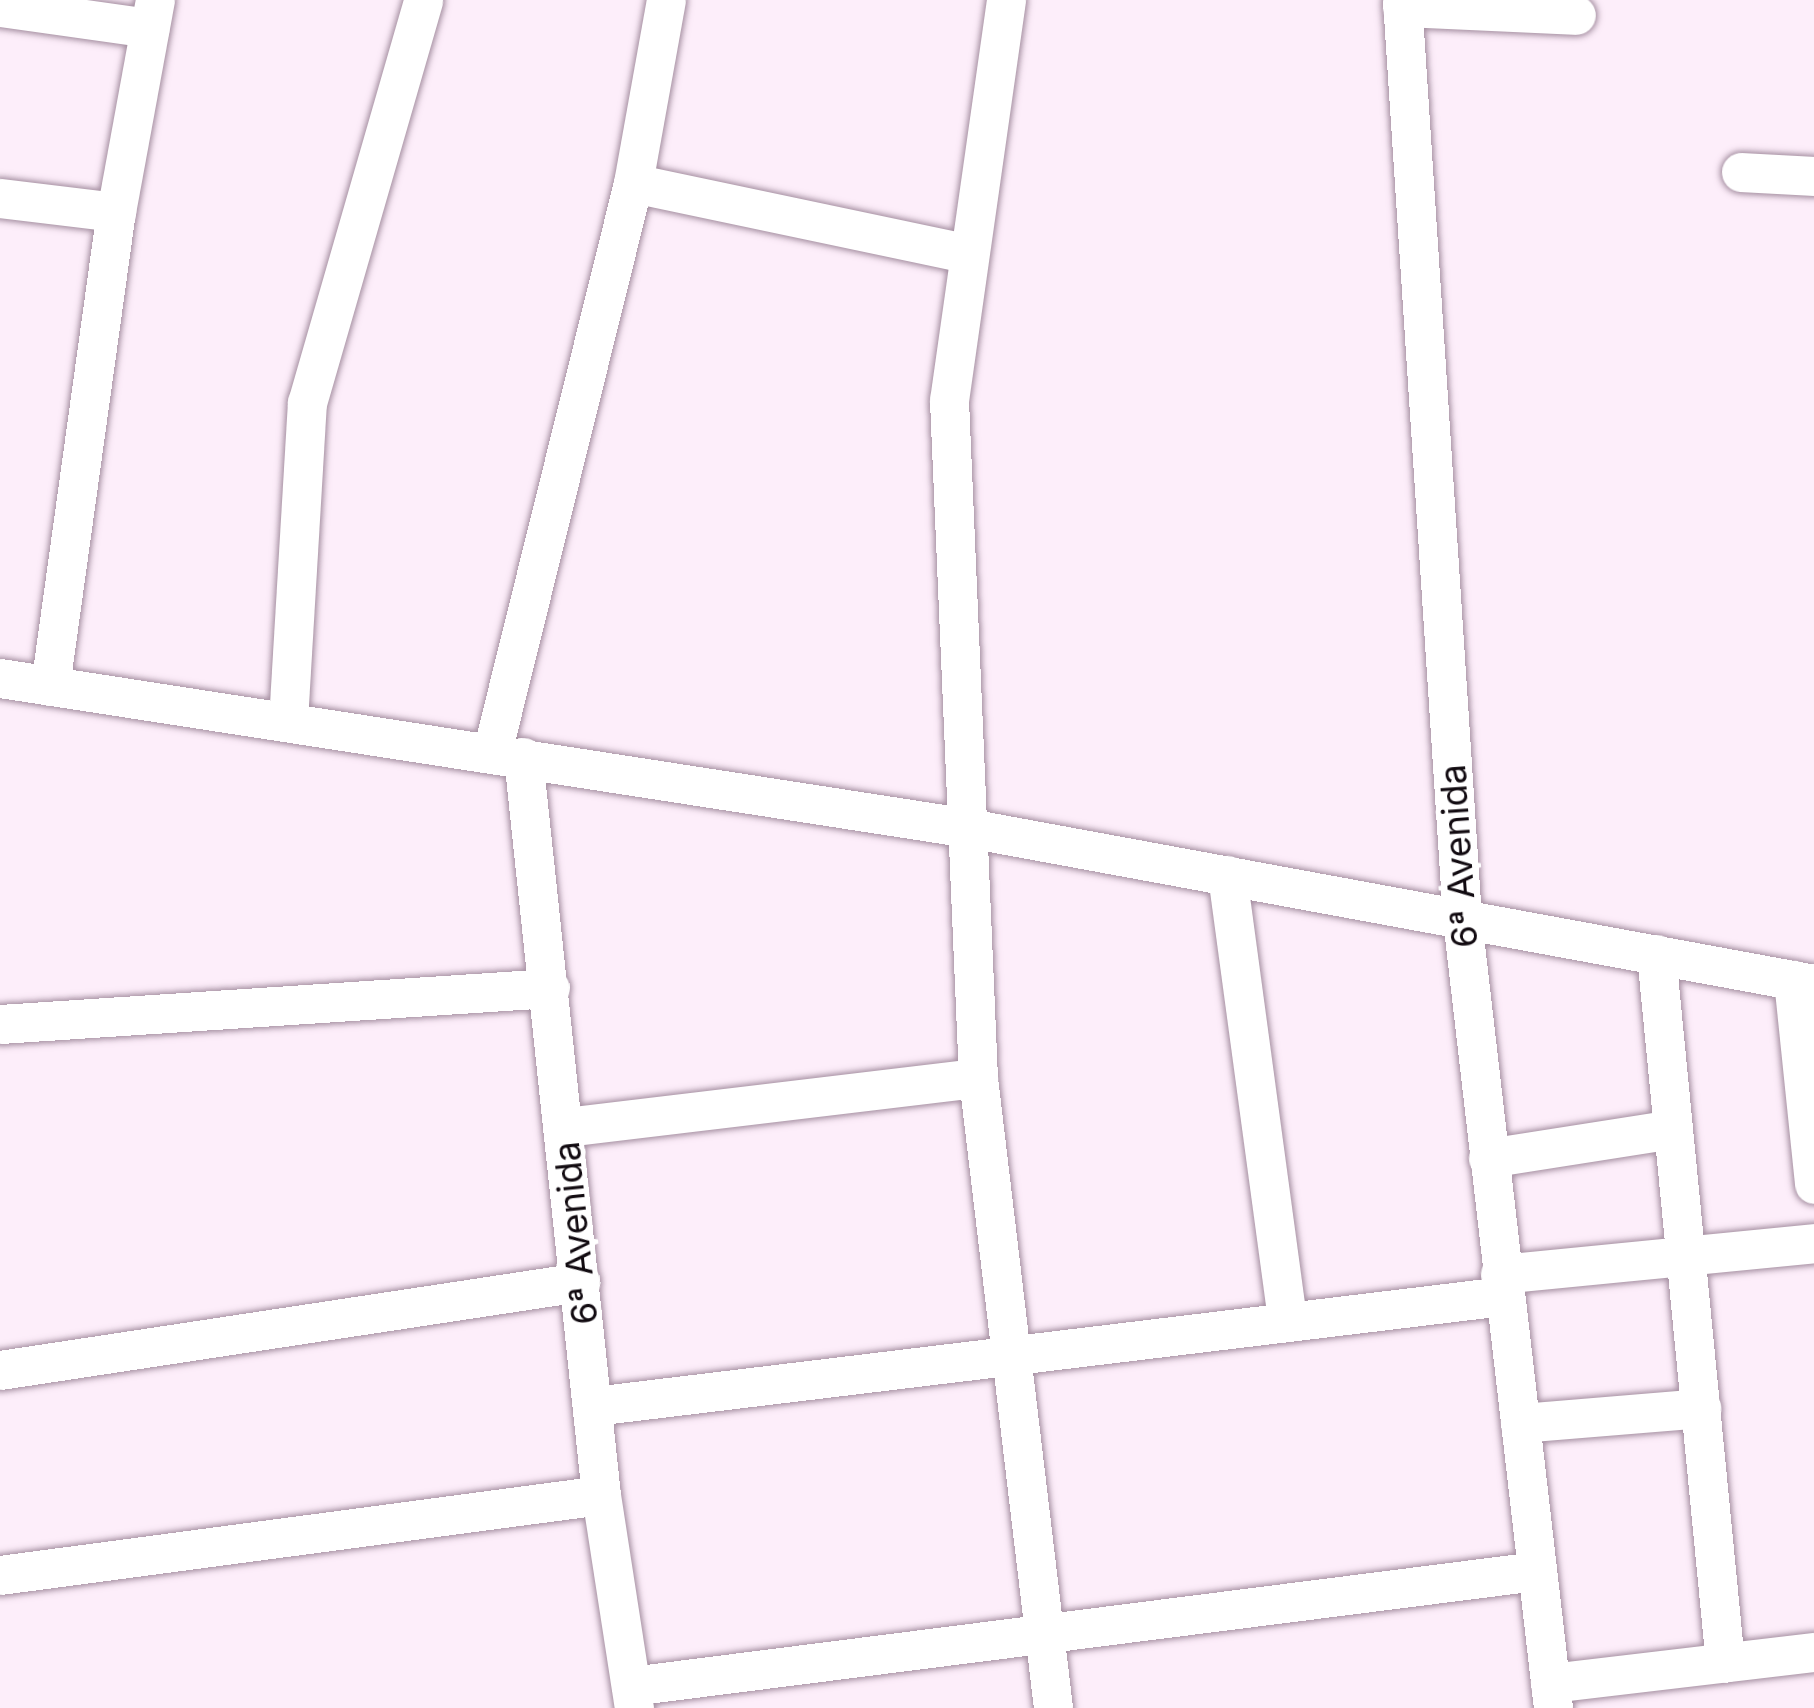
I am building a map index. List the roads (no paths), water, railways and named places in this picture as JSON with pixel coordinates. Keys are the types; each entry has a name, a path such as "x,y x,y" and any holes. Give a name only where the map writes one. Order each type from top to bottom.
{"street":[{"path":"288,722 307,403 423,0"},
{"path":"508,755 633,183 666,0"},
{"path":"1006,0 949,400 963,827 978,1078 1005,1354 1052,1708"},
{"path":"1402,3 1576,15"},
{"name":"6ª Avenida","path":"1402,3 1462,919 1551,1695"},
{"path":"0,7 153,14 116,212 50,686"},
{"path":"1741,172 1814,176"},
{"path":"633,183 970,254"},
{"path":"0,198 116,212"},
{"path":"0,678 963,827 1803,982 1814,1184"},
{"name":"6ª Avenida","path":"508,755 550,988 601,1495 632,1697"},
{"path":"1227,875 1288,1320"},
{"path":"1656,954 1725,1663"},
{"path":"0,1024 550,988"},
{"path":"565,1126 978,1078"},
{"path":"1488,1158 1673,1129"},
{"path":"594,1406 1288,1320 1686,1253 1814,1243"},
{"path":"0,1370 580,1282"},
{"path":"1520,1423 1701,1408"},
{"path":"0,1575 601,1495"},
{"path":"632,1697 1536,1570"},
{"path":"1551,1695 1814,1652"}]}
